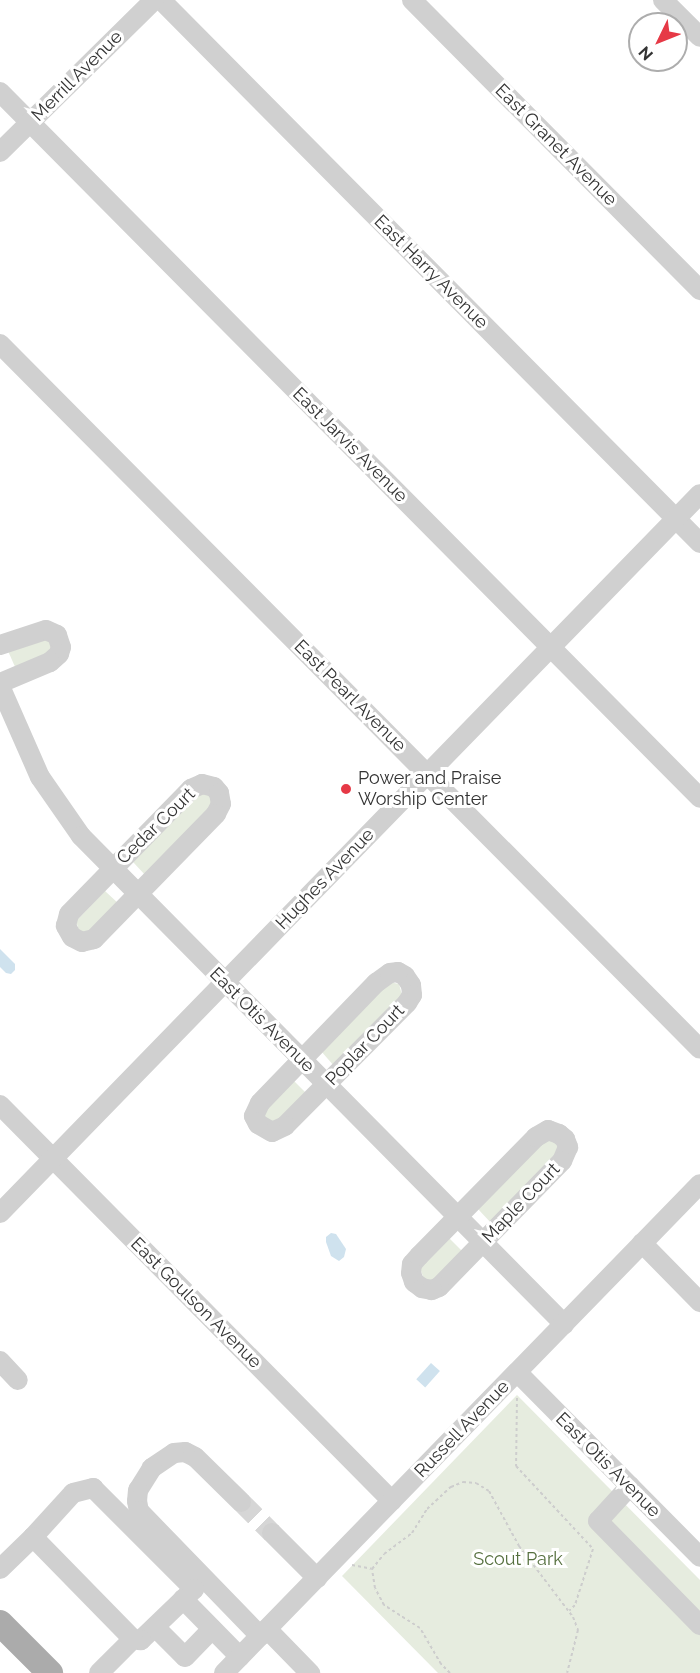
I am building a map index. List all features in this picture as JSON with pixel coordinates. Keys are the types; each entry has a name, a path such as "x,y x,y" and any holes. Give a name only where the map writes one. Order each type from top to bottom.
{"main road":[{"path":"3,1631 50,1673"}],"street":[{"name":"Merrill Avenue","path":"0,153 154,0"},
{"name":"East Harry Avenue","path":"161,0 700,543"},
{"name":"East Granet Avenue","path":"412,0 700,290"},
{"path":"663,0 700,37"},
{"name":"East Jarvis Avenue","path":"0,92 700,798"},
{"name":"East Pearl Avenue","path":"0,344 700,1049"},
{"name":"Hughes Avenue","path":"0,1213 700,494"},
{"path":"0,645 46,630 57,635 61,647 59,654 50,662 0,685"},
{"name":"East Otis Avenue","path":"0,685 4,707 40,777 68,819 112,870 564,1324"},
{"name":"Cedar Court","path":"202,784 214,787 221,798 216,814 94,939 82,942 72,937 66,926 69,914 112,870 191,789 202,784"},
{"name":"Poplar Court","path":"398,972 405,976 412,995 407,1003 278,1131 272,1132 258,1124 254,1116 255,1108 302,1060 382,977 398,972"},
{"name":"East Goulson Avenue","path":"0,1106 392,1501"},
{"name":"Maple Court","path":"554,1131 565,1139 568,1147 562,1161 439,1287 432,1290 422,1288 414,1282 411,1273 412,1264 458,1217 541,1132 554,1131"},
{"name":"Russell Avenue","path":"224,1673 700,1184"},
{"path":"642,1243 700,1302"},
{"path":"0,1361 18,1380"},
{"name":"East Otis Avenue","path":"517,1372 700,1557"},
{"path":"241,1502 195,1457 185,1452 174,1452 152,1468 138,1490 136,1501 139,1511 263,1633 310,1673"},
{"path":"630,1486 598,1521 700,1625"},
{"path":"0,1569 73,1493 93,1488 194,1589 141,1640 133,1639 33,1537"},
{"path":"272,1533 317,1578"},
{"path":"183,1599 240,1657"},
{"path":"155,1627 185,1657 212,1629"},
{"path":"99,1673 133,1639"}],"path":[{"path":"517,1393 516,1466 593,1549 575,1605 569,1611"},
{"path":"450,1673 441,1664 420,1628 384,1605 375,1588 372,1569 384,1554 412,1533 420,1516 451,1487 463,1482 476,1483 489,1491 519,1546 569,1611 578,1630 567,1673"},
{"path":"349,1564 372,1569"}],"green space":[{"path":"46,637 54,649 16,669 8,651"},
{"path":"208,792 215,802 146,876 133,862 198,794"},
{"path":"105,891 119,904 91,933 80,934 76,921"},
{"path":"389,982 399,984 402,995 334,1066 321,1051"},
{"path":"293,1080 307,1094 279,1123 269,1124 263,1113"},
{"path":"546,1140 556,1141 559,1150 491,1223 478,1209"},
{"path":"449,1238 463,1252 435,1280 425,1282 420,1268"},
{"name":"Scout Park","path":"517,1395 700,1580 700,1673 438,1673 342,1576"}],"water":[{"path":"0,949 15,964 15,970 11,974 6,973 0,967"},
{"path":"331,1233 336,1234 346,1249 344,1257 339,1261 331,1256 326,1242 326,1237"},
{"path":"431,1363 440,1371 425,1387 416,1379"}],"tunnel":[{"path":"241,1502 272,1533"}],"place":[{"name":"Power and Praise Worship Center","path":"346,789"}]}
